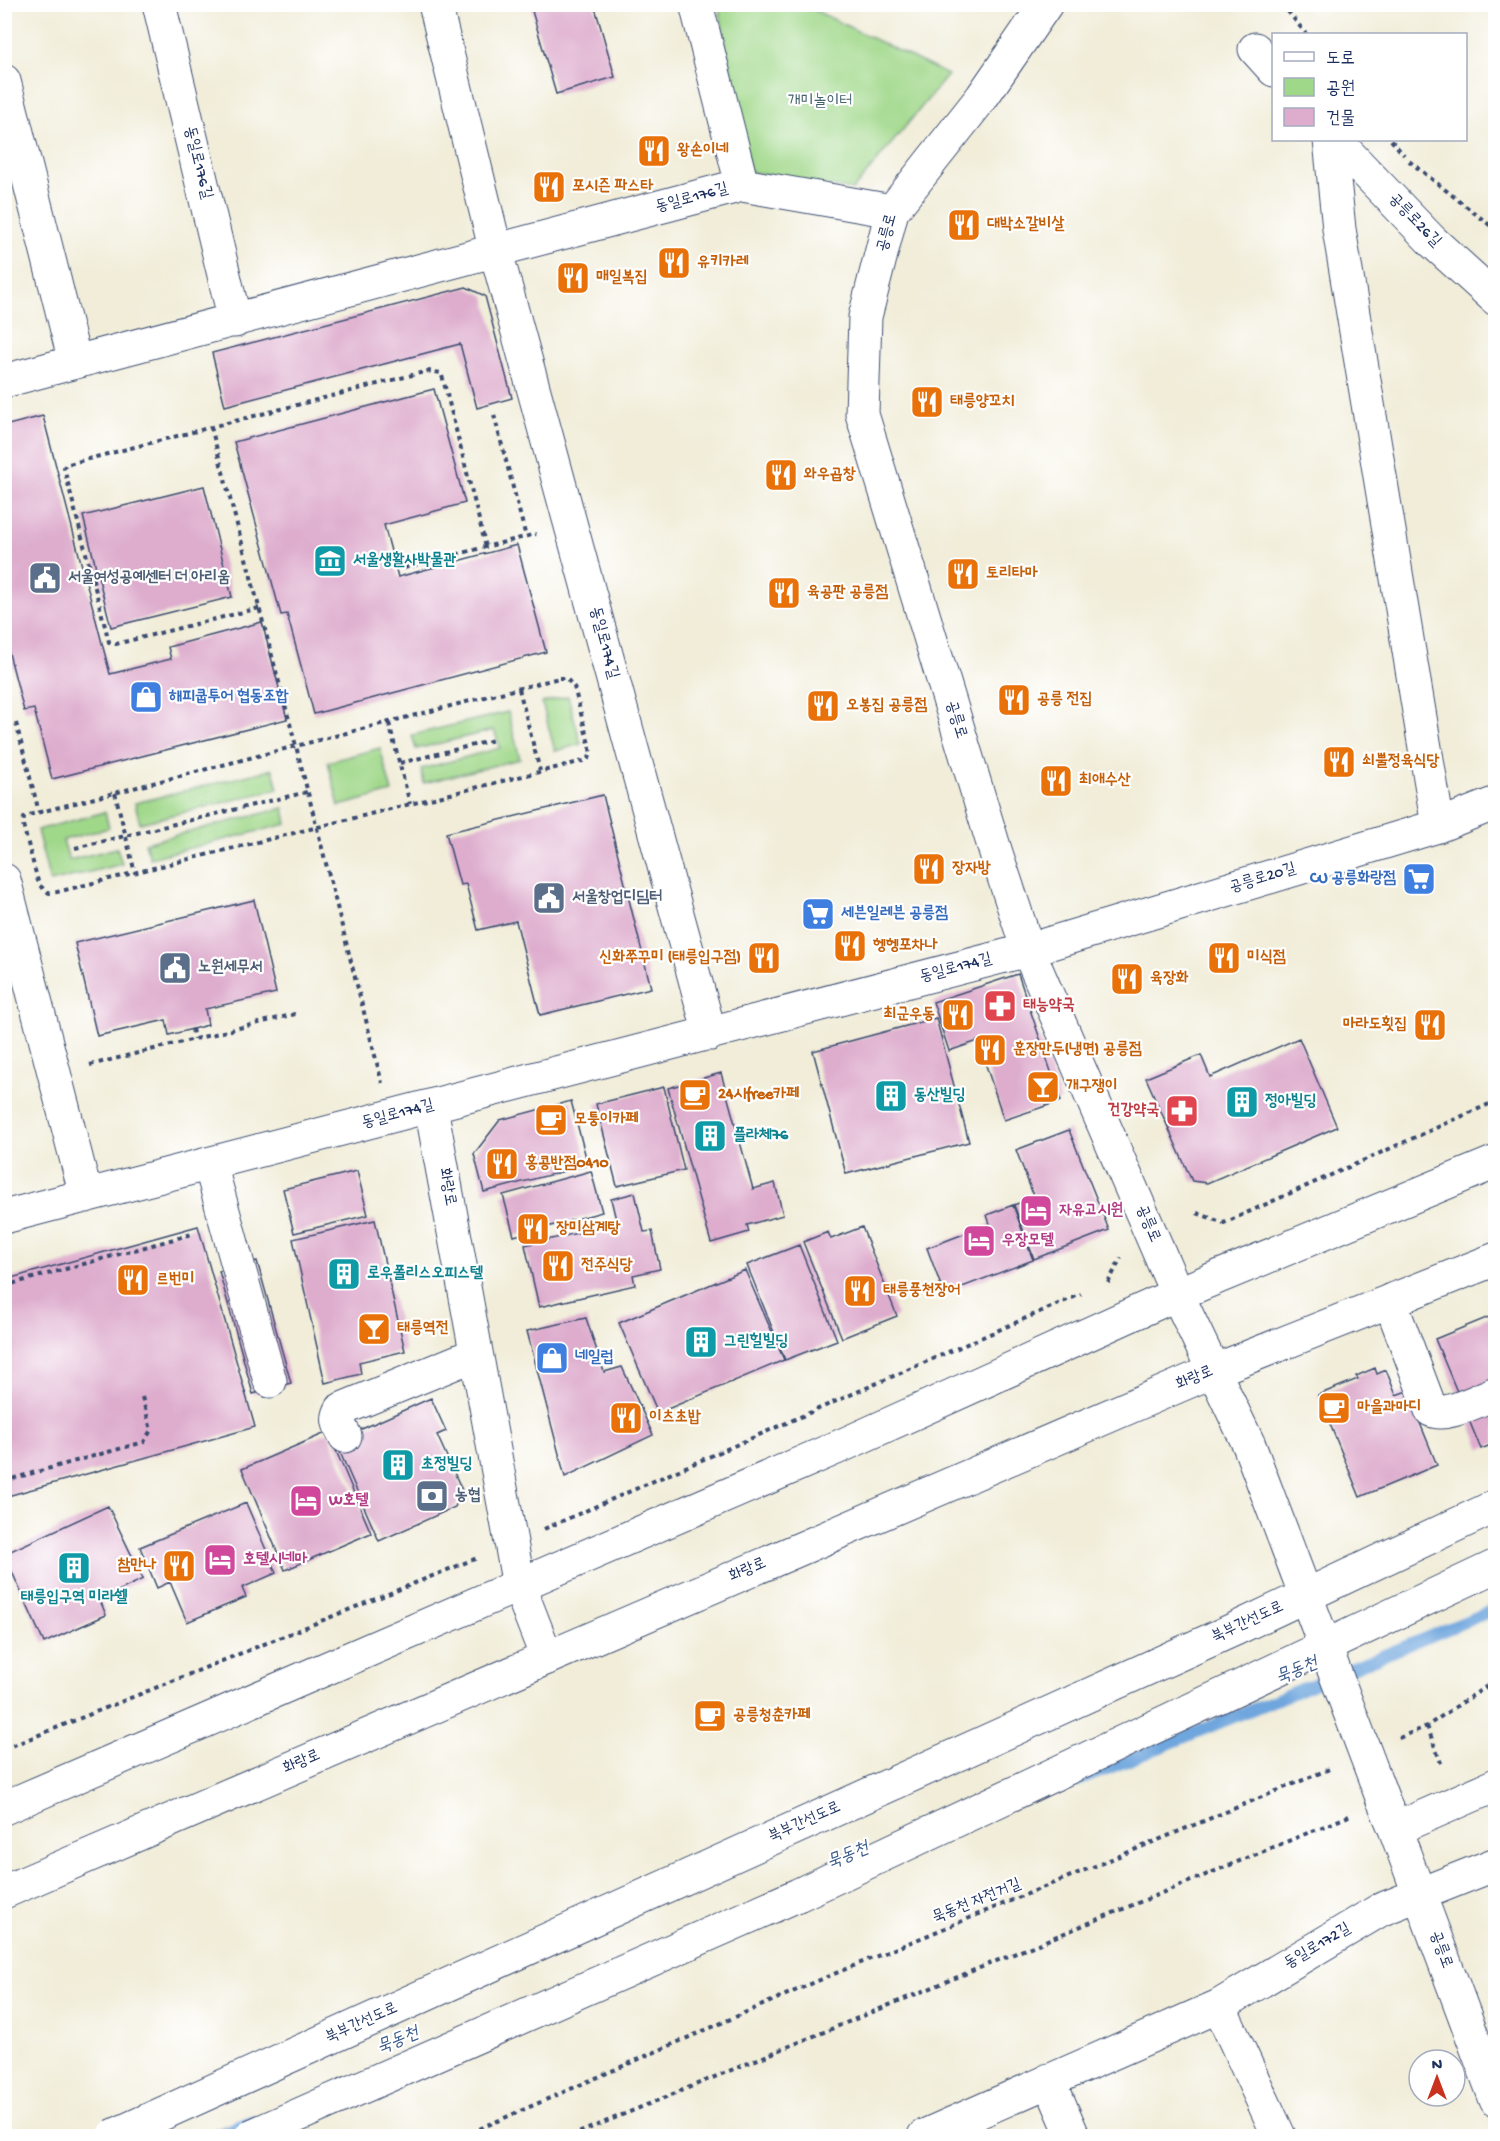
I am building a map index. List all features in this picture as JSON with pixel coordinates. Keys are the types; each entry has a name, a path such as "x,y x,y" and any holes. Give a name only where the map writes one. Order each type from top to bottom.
{"main road":[{"name":"동일로176길","path":"159,4 235,321"},
{"path":"435,4 496,252"},
{"path":"696,4 742,185"},
{"name":"공릉로","path":"1046,4 981,97 892,211 865,317 862,414 995,850 1028,950 1177,1294 1249,1445 1496,2100"},
{"path":"4,81 75,362"},
{"path":"1330,141 1339,229 1438,826"},
{"name":"공릉로26길","path":"1336,141 1432,241 1496,299"},
{"name":"동일로176길","path":"4,381 742,185 892,211"},
{"name":"동일로174길","path":"496,252 710,1034"},
{"name":"공릉로20길","path":"1028,950 1438,826 1496,803"},
{"path":"4,880 86,1196"},
{"name":"동일로174길","path":"4,1217 1028,950"},
{"name":"화랑로","path":"431,1107 519,1586 548,1658"},
{"path":"4,1808 843,1445 1177,1294 1496,1162"},
{"path":"210,1164 270,1381"},
{"name":"화랑로","path":"4,1892 1213,1371 1496,1259"},
{"path":"1390,1301 1431,1410 1436,1413 1446,1413 1496,1393"},
{"path":"345,1436 338,1422 338,1415 342,1409 476,1354"},
{"name":"북부간선도로","path":"113,2136 1235,1629 1496,1506"},
{"path":"251,2136 798,1895 1496,1566"},
{"path":"1395,1829 1496,1785"},
{"name":"동일로172길","path":"924,2136 1219,2006 1380,1910 1496,1864"},
{"path":"1219,2006 1280,2136"},
{"path":"1049,2080 1073,2136"}],"path":[{"path":"1282,4 1305,33"},
{"path":"1392,141 1407,159 1496,230"},
{"path":"259,608 116,644 111,643 108,639 65,465 428,371 441,373 486,547"},
{"path":"494,415 526,537"},
{"path":"210,427 296,746 383,1086"},
{"path":"404,568 542,532"},
{"path":"566,678 574,687 591,755 587,760 57,892 49,893 39,885 23,825 24,818 29,814 296,746 566,678"},
{"path":"519,689 540,771"},
{"path":"16,723 39,812"},
{"path":"389,723 410,804"},
{"path":"400,764 494,740"},
{"path":"75,848 307,792"},
{"path":"115,793 135,873"},
{"path":"90,1065 299,1013"},
{"path":"192,1029 194,1040"},
{"path":"1197,1213 1224,1223 1496,1101"},
{"path":"4,1286 193,1234"},
{"path":"1099,1286 1110,1282 1123,1253"},
{"path":"4,1749 424,1580 1088,1291"},
{"path":"4,1481 144,1442 151,1430 142,1397"},
{"path":"1397,1739 1427,1726 1496,1680"},
{"path":"1427,1726 1441,1763"},
{"name":"묵동천 자전거길","path":"463,2136 829,1976 1337,1766"},
{"path":"571,2136 1352,1815"}],"green space":[{"name":"개미놀이터","path":"722,5 804,5 948,75 853,190 750,172 719,9"},
{"path":"568,696 581,744 555,751 542,703"},
{"path":"508,712 520,759 424,783 421,769 500,748 494,730 416,749 412,735"},
{"path":"380,748 392,792 339,806 328,762"},
{"path":"273,769 278,789 140,823 135,803"},
{"path":"284,808 287,824 150,858 145,843"},
{"path":"105,812 109,828 63,840 69,860 117,848 122,864 50,882 37,830"}],"building":[{"path":"530,4 594,4 615,77 556,94"},
{"path":"466,287 485,296 512,398 477,408 460,344 225,406 212,353"},
{"name":"서울생활사박물관","path":"434,389 465,503 384,525 398,577 517,545 546,652 314,714 287,614 281,615 234,442"},
{"name":"서울여성공예센터 더 아리움","path":"43,416 110,674 171,659 168,647 262,622 287,719 52,779 34,709 24,711 4,634 4,426"},
{"path":"204,486 232,597 111,627 83,516"},
{"name":"서울창업디딤터","path":"603,795 651,988 540,1015 516,921 478,930 466,884 460,885 446,833"},
{"name":"노원세무서","path":"254,900 276,993 205,1009 208,1025 169,1035 166,1020 97,1036 75,943"},
{"path":"1018,974 1061,1101 1004,1120 978,1041 949,1051 933,1002"},
{"name":"동산빌딩","path":"936,1018 969,1142 846,1174 813,1051"},
{"name":"정아빌딩","path":"1299,1038 1337,1127 1207,1183 1192,1181 1146,1078 1201,1055 1210,1077"},
{"name":"플라체76","path":"721,1073 753,1189 775,1183 783,1215 747,1225 749,1232 711,1243 668,1088"},
{"path":"664,1087 684,1170 617,1186 596,1104"},
{"path":"571,1101 588,1165 484,1192 474,1154 500,1120"},
{"path":"1069,1130 1109,1230 1034,1259 1014,1205 1034,1197 1016,1150"},
{"path":"357,1171 368,1215 294,1233 283,1189"},
{"path":"591,1171 602,1212 514,1236 503,1195"},
{"path":"635,1193 644,1232 652,1231 660,1269 633,1275 635,1285 539,1307 525,1245 617,1224 611,1199"},
{"path":"1013,1205 1033,1260 944,1294 927,1248 990,1224 987,1215"},
{"name":"로우폴리스오피스텔","path":"375,1220 405,1351 359,1362 361,1374 325,1383 293,1239"},
{"path":"198,1226 255,1427 4,1497 4,1280"},
{"path":"862,1227 897,1316 842,1338 803,1242 828,1232 831,1239"},
{"path":"799,1245 837,1340 785,1360 747,1265"},
{"path":"257,1261 291,1383 253,1394 219,1271"},
{"name":"그린힐빌딩","path":"745,1270 784,1360 658,1413 619,1323"},
{"path":"1496,1314 1496,1443 1481,1449 1435,1339"},
{"path":"586,1318 604,1372 622,1367 653,1435 565,1477 527,1331"},
{"path":"1375,1368 1377,1374 1386,1370 1396,1395 1407,1391 1437,1465 1360,1497 1318,1395 1358,1379 1356,1376"},
{"name":"초정빌딩","path":"431,1398 446,1431 437,1435 462,1490 455,1507 379,1541 335,1441"},
{"name":"W호텔","path":"328,1432 371,1533 285,1570 242,1469"},
{"path":"246,1503 276,1573 242,1588 246,1597 187,1622 170,1582 157,1588 140,1547"},
{"name":"태릉입구역 미라쉘","path":"108,1506 143,1579 100,1600 106,1615 44,1643 4,1554"}],"waterway":[{"name":"묵동천","path":"1078,1781 1496,1609"},
{"name":"묵동천","path":"213,2136 252,2121"}],"place":[{"name":"왕손이네","path":"654,151"},
{"name":"포시즌 파스타","path":"549,187"},
{"name":"대박소갈비살","path":"964,225"},
{"name":"유키카레","path":"674,263"},
{"name":"매일복집","path":"573,278"},
{"name":"태릉양꼬치","path":"927,402"},
{"name":"와우곱창","path":"781,475"},
{"name":"서울생활사박물관","path":"330,561"},
{"name":"토리타마","path":"963,574"},
{"name":"서울여성공예센터 더 아리움","path":"45,578"},
{"name":"육공판 공릉점","path":"784,593"},
{"name":"해피쿱투어 협동조합","path":"146,697"},
{"name":"공릉 전집","path":"1014,700"},
{"name":"오봉집 공릉점","path":"823,706"},
{"name":"쇠뿔정육식당","path":"1339,762"},
{"name":"최애수산","path":"1056,781"},
{"name":"장자방","path":"929,869"},
{"name":"CU 공릉화랑점","path":"1419,879"},
{"name":"서울창업디딤터","path":"549,898"},
{"name":"세븐일레븐 공릉점","path":"818,914"},
{"name":"헹헹포차나","path":"850,946"},
{"name":"신화쭈꾸미 (태릉입구점)","path":"764,958"},
{"name":"미식점","path":"1224,958"},
{"name":"노원세무서","path":"175,968"},
{"name":"육장화","path":"1127,979"},
{"name":"태능약국","path":"1000,1006"},
{"name":"최군우동","path":"958,1015"},
{"name":"마라도횟집","path":"1430,1025"},
{"name":"훈장만두(냉면) 공릉점","path":"990,1050"},
{"name":"개구쟁이","path":"1043,1087"},
{"name":"24시free카페","path":"695,1095"},
{"name":"동산빌딩","path":"891,1096"},
{"name":"정아빌딩","path":"1242,1102"},
{"name":"건강약국","path":"1182,1111"},
{"name":"모퉁이카페","path":"551,1120"},
{"name":"플라체76","path":"710,1136"},
{"name":"홍콩반점0410","path":"502,1164"},
{"name":"자유고시원","path":"1036,1211"},
{"name":"장미삼계탕","path":"533,1229"},
{"name":"우장모텔","path":"979,1241"},
{"name":"전주식당","path":"558,1266"},
{"name":"로우폴리스오피스텔","path":"344,1274"},
{"name":"르번미","path":"133,1280"},
{"name":"태릉풍천장어","path":"860,1291"},
{"name":"태릉역전","path":"374,1329"},
{"name":"그린힐빌딩","path":"701,1342"},
{"name":"네일럽","path":"552,1358"},
{"name":"마을과마디","path":"1334,1408"},
{"name":"이츠초밥","path":"626,1418"},
{"name":"초정빌딩","path":"398,1465"},
{"name":"농협","path":"432,1496"},
{"name":"W호텔","path":"306,1501"},
{"name":"호텔시네마","path":"220,1560"},
{"name":"참만나","path":"179,1566"},
{"name":"태릉입구역 미라쉘","path":"74,1568"},
{"name":"공릉청춘카페","path":"710,1716"}]}
